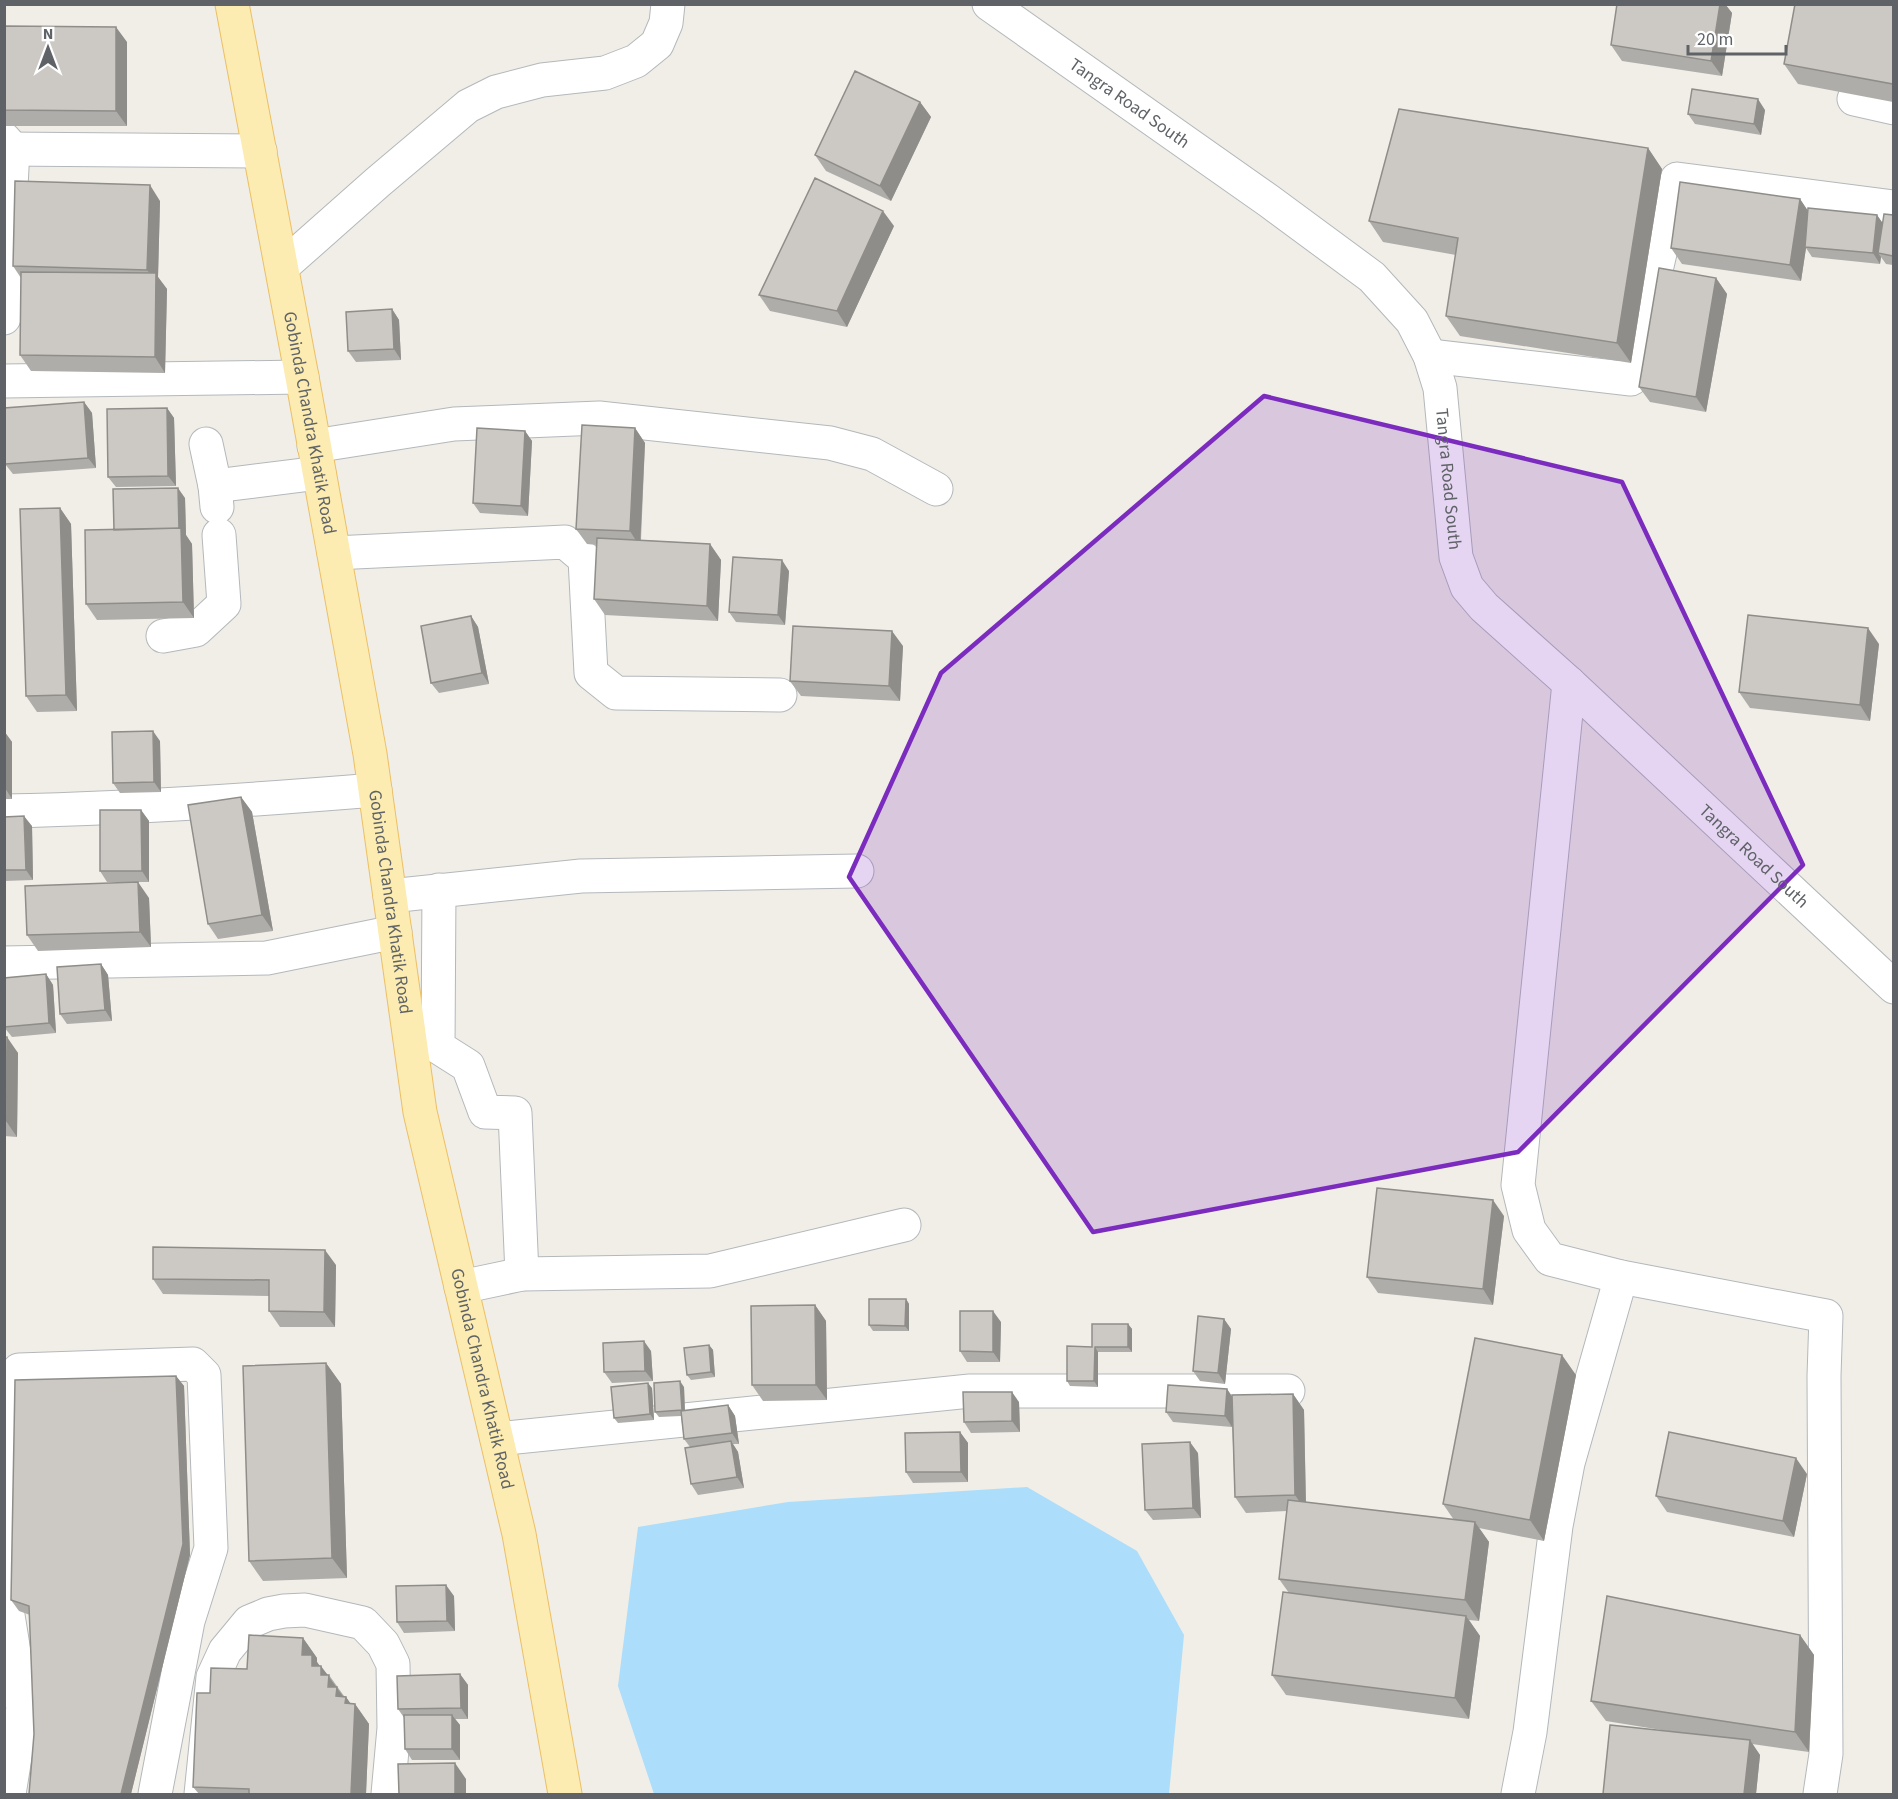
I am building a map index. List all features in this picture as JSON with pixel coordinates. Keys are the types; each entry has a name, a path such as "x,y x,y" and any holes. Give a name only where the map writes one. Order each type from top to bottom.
{"main road":[{"name":"Gobinda Chandra Khatik Road","path":"232,4 317,459 375,790 420,1112 519,1534 565,1794"}],"street":[{"path":"282,267 468,106 496,92 542,80 605,73 636,61 657,44 666,23 668,4"},
{"name":"Tangra Road South","path":"989,4 1269,201 1372,277 1412,321 1430,356 1440,388 1456,557 1467,587 1484,607 1569,683 1893,987"},
{"path":"1854,99 1893,108"},
{"path":"4,318 7,145 260,152"},
{"path":"1430,356 1631,379 1677,179 1893,207"},
{"path":"4,381 302,378"},
{"path":"217,510 317,459 454,424 598,418 830,443 872,454 936,489"},
{"path":"164,636 196,630 224,604 217,510 206,444"},
{"path":"334,553 565,542 585,559 591,673 616,693 780,695"},
{"path":"1569,683 1518,1185 1529,1230 1550,1259 1621,1277 1826,1316 1824,1376 1826,1754 1820,1794"},
{"path":"4,811 86,810 375,790"},
{"path":"390,896 581,876 857,871"},
{"path":"439,890 438,1047 468,1066 486,1112 515,1113 522,1274"},
{"path":"4,963 267,958 395,932"},
{"path":"461,1287 522,1274 710,1271 904,1225"},
{"path":"1518,1794 1530,1732 1556,1526 1568,1463 1621,1277"},
{"path":"9,1794 23,1708 6,1603 7,1383 19,1370 193,1364 204,1375 212,1548 188,1621 155,1794"},
{"path":"497,1439 970,1391 1288,1391"},
{"path":"201,1794 213,1677 225,1651 249,1622 268,1614 305,1610 363,1623 383,1644 393,1664 394,1728 388,1794"}],"highlighted area":[{"path":"1264,396 1622,482 1803,865 1518,1152 1093,1232 849,877 941,673"}],"water":[{"path":"1027,1487 1137,1551 1184,1635 1169,1794 654,1794 618,1686 638,1527 788,1502"}],"building":[{"path":"1617,4 1720,4 1711,61 1611,45"},
{"path":"1795,4 1893,4 1893,84 1784,64"},
{"path":"4,26 116,27 116,111 4,110"},
{"path":"855,71 920,102 880,186 815,155"},
{"path":"1692,89 1758,99 1754,124 1688,114"},
{"path":"1399,109 1648,148 1617,343 1446,316 1458,238 1369,221"},
{"path":"815,178 883,211 837,311 759,295"},
{"path":"15,181 150,185 147,270 13,266"},
{"path":"1680,182 1800,199 1790,265 1671,248"},
{"path":"1808,208 1877,215 1873,253 1805,247"},
{"path":"1884,214 1893,215 1893,256 1878,253"},
{"path":"1659,268 1716,278 1696,397 1639,387"},
{"path":"21,272 156,273 155,357 20,355"},
{"path":"392,309 394,349 348,351 346,312"},
{"path":"84,402 88,458 5,464 4,408"},
{"path":"167,408 168,476 108,477 107,409"},
{"path":"582,425 635,428 630,531 576,529"},
{"path":"477,428 525,431 521,506 473,503"},
{"path":"178,488 179,528 114,530 113,489"},
{"path":"60,508 66,695 26,696 20,509"},
{"path":"181,528 183,602 86,604 85,530"},
{"path":"597,538 710,544 707,606 594,599"},
{"path":"733,557 782,560 778,615 729,612"},
{"path":"1748,615 1868,628 1860,705 1739,692"},
{"path":"471,616 482,673 431,683 421,626"},
{"path":"793,626 892,631 889,686 790,681"},
{"path":"153,731 154,782 113,783 112,732"},
{"path":"241,797 262,915 208,924 188,805"},
{"path":"100,810 141,810 142,871 100,871"},
{"path":"24,816 26,870 4,870 4,817"},
{"path":"138,882 140,932 27,935 25,886"},
{"path":"101,964 105,1010 60,1014 57,967"},
{"path":"46,974 49,1023 4,1027 4,978"},
{"path":"4,1037 7,1037 6,1121 4,1121"},
{"path":"1377,1188 1493,1200 1483,1289 1367,1277"},
{"path":"153,1247 325,1250 324,1312 269,1311 269,1280 153,1279"},
{"path":"869,1299 906,1299 905,1326 869,1325"},
{"path":"815,1305 816,1385 752,1385 751,1306"},
{"path":"960,1311 993,1311 993,1352 960,1351"},
{"path":"1198,1316 1224,1319 1218,1373 1193,1371"},
{"path":"1092,1324 1128,1324 1128,1347 1095,1347 1094,1381 1067,1381 1067,1346 1092,1347"},
{"path":"1475,1338 1562,1355 1530,1520 1443,1504"},
{"path":"644,1341 645,1371 604,1372 603,1343"},
{"path":"709,1345 711,1372 687,1375 684,1348"},
{"path":"326,1363 332,1558 249,1561 243,1366"},
{"path":"176,1376 183,1544 121,1794 29,1794 34,1734 29,1606 11,1600 15,1380"},
{"path":"680,1381 682,1410 655,1412 654,1383"},
{"path":"648,1383 650,1414 614,1418 611,1387"},
{"path":"1168,1385 1227,1389 1225,1416 1166,1412"},
{"path":"963,1392 1012,1392 1012,1421 964,1422"},
{"path":"1293,1394 1295,1495 1235,1497 1232,1395"},
{"path":"728,1405 732,1433 684,1439 681,1411"},
{"path":"960,1432 961,1472 906,1472 905,1433"},
{"path":"1669,1432 1796,1458 1783,1521 1656,1496"},
{"path":"731,1441 737,1477 691,1484 685,1448"},
{"path":"1190,1442 1193,1508 1145,1510 1142,1444"},
{"path":"1288,1500 1475,1522 1465,1600 1279,1579"},
{"path":"446,1585 447,1621 397,1622 396,1586"},
{"path":"1283,1592 1466,1616 1455,1698 1272,1675"},
{"path":"1607,1596 1800,1635 1795,1732 1591,1701"},
{"path":"249,1635 303,1638 302,1655 312,1655 312,1666 321,1666 321,1675 329,1675 328,1687 337,1687 336,1696 346,1697 345,1703 355,1704 351,1794 249,1794 249,1789 193,1787 197,1693 210,1693 211,1668 247,1669"},
{"path":"460,1674 461,1708 398,1709 397,1676"},
{"path":"404,1715 452,1715 452,1749 405,1749"},
{"path":"1610,1725 1750,1740 1744,1794 1603,1794"},
{"path":"455,1763 455,1794 399,1794 398,1764"}]}
